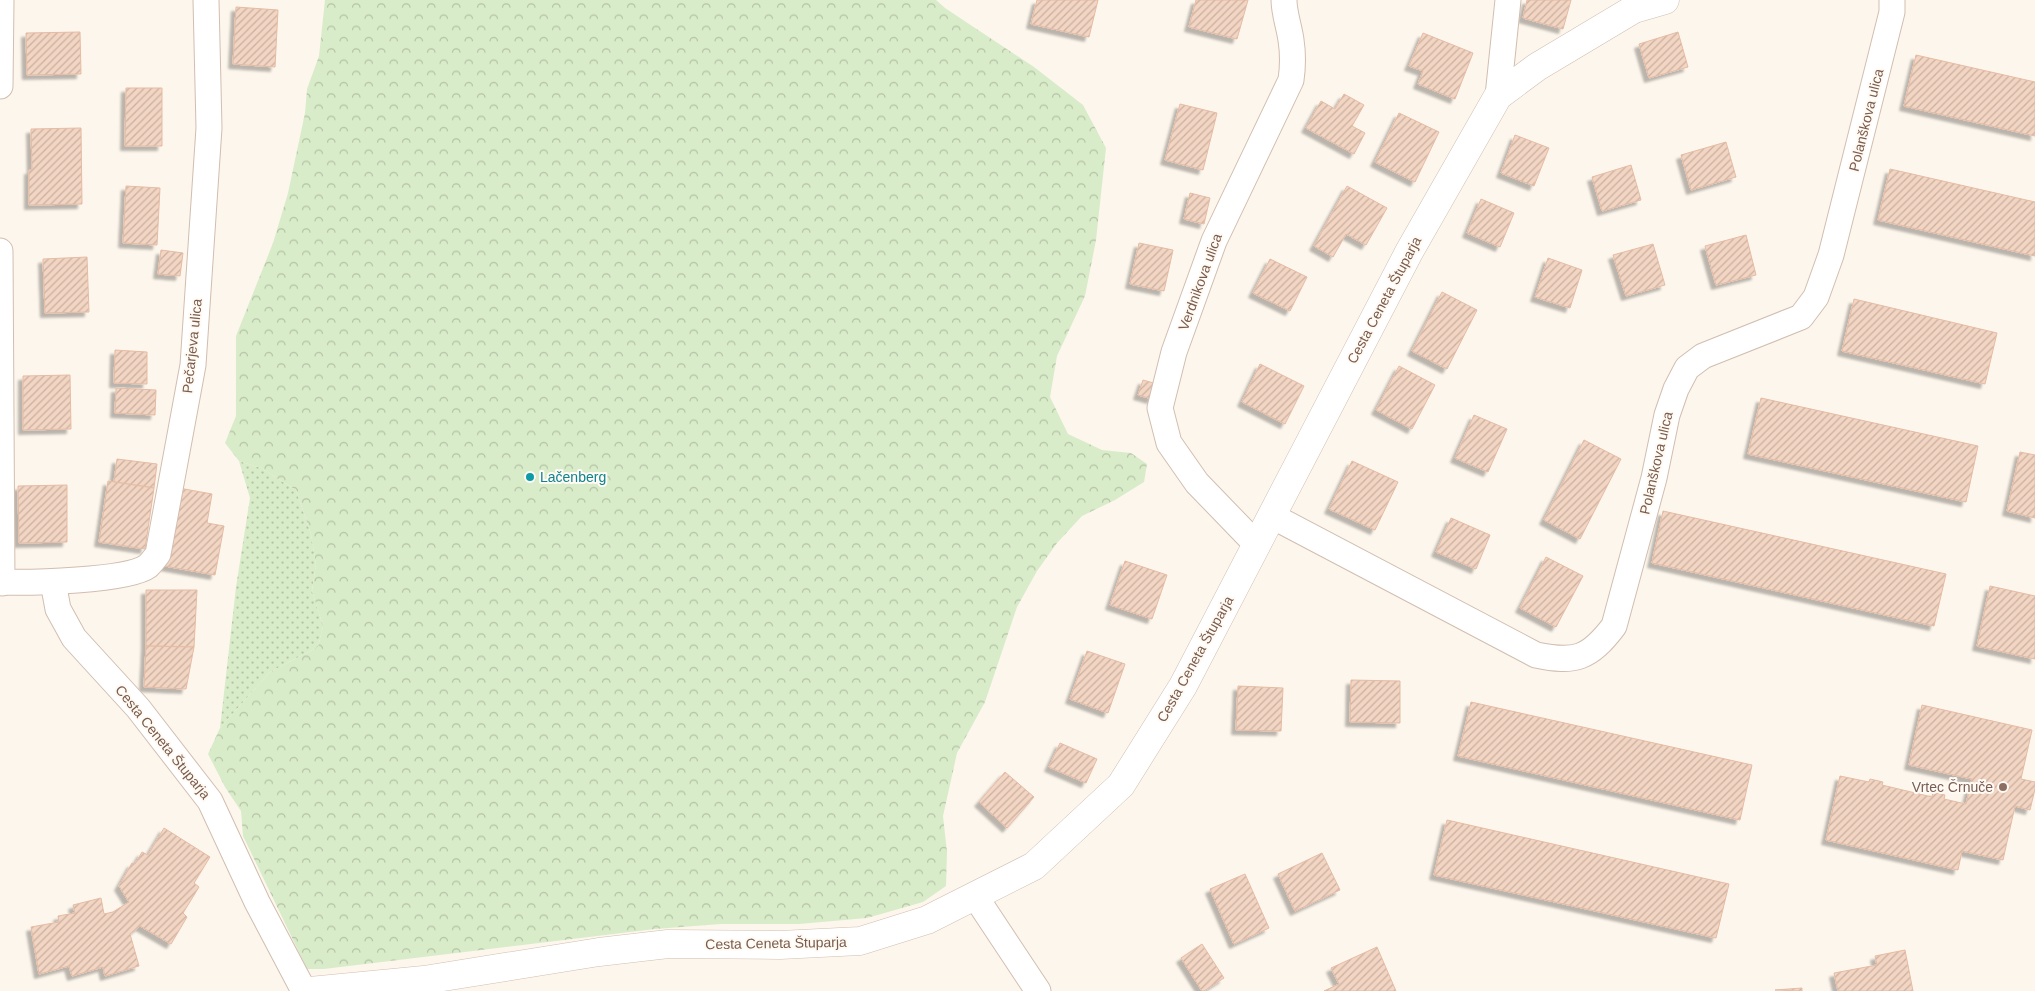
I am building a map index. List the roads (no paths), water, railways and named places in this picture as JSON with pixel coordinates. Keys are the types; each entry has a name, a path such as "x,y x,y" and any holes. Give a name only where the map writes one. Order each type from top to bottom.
{"street":[{"path":"0,86 1,0"},
{"name":"Pečarjeva ulica","path":"1,582 53,582 130,573 147,566 158,554 193,365 209,128 206,0"},
{"name":"Verdnikova ulica","path":"1256,544 1197,483 1169,442 1160,408 1174,352 1214,241 1290,80 1293,65 1291,39 1284,0"},
{"path":"1498,96 1508,0"},
{"name":"Cesta Ceneta Štuparja","path":"310,991 424,980 457,983 599,952 668,944 780,945 860,941 926,920 1034,866 1122,785 1183,686 1409,252 1498,96 1537,67 1634,9 1665,0"},
{"name":"Polanškova ulica","path":"1272,516 1536,656 1562,660 1582,656 1601,643 1614,626 1654,478 1667,415 1676,389 1687,368 1703,356 1801,317 1816,297 1831,256 1864,130 1892,12 1892,0"},
{"path":"0,251 1,582"},
{"name":"Cesta Ceneta Štuparja","path":"53,582 58,609 74,638 138,708 210,801 257,902 304,991"},
{"path":"975,896 1038,991"}],"place":[{"name":"Lačenberg","path":"530,477"},
{"name":"Vrtec Črnuče","path":"2003,787"}]}
